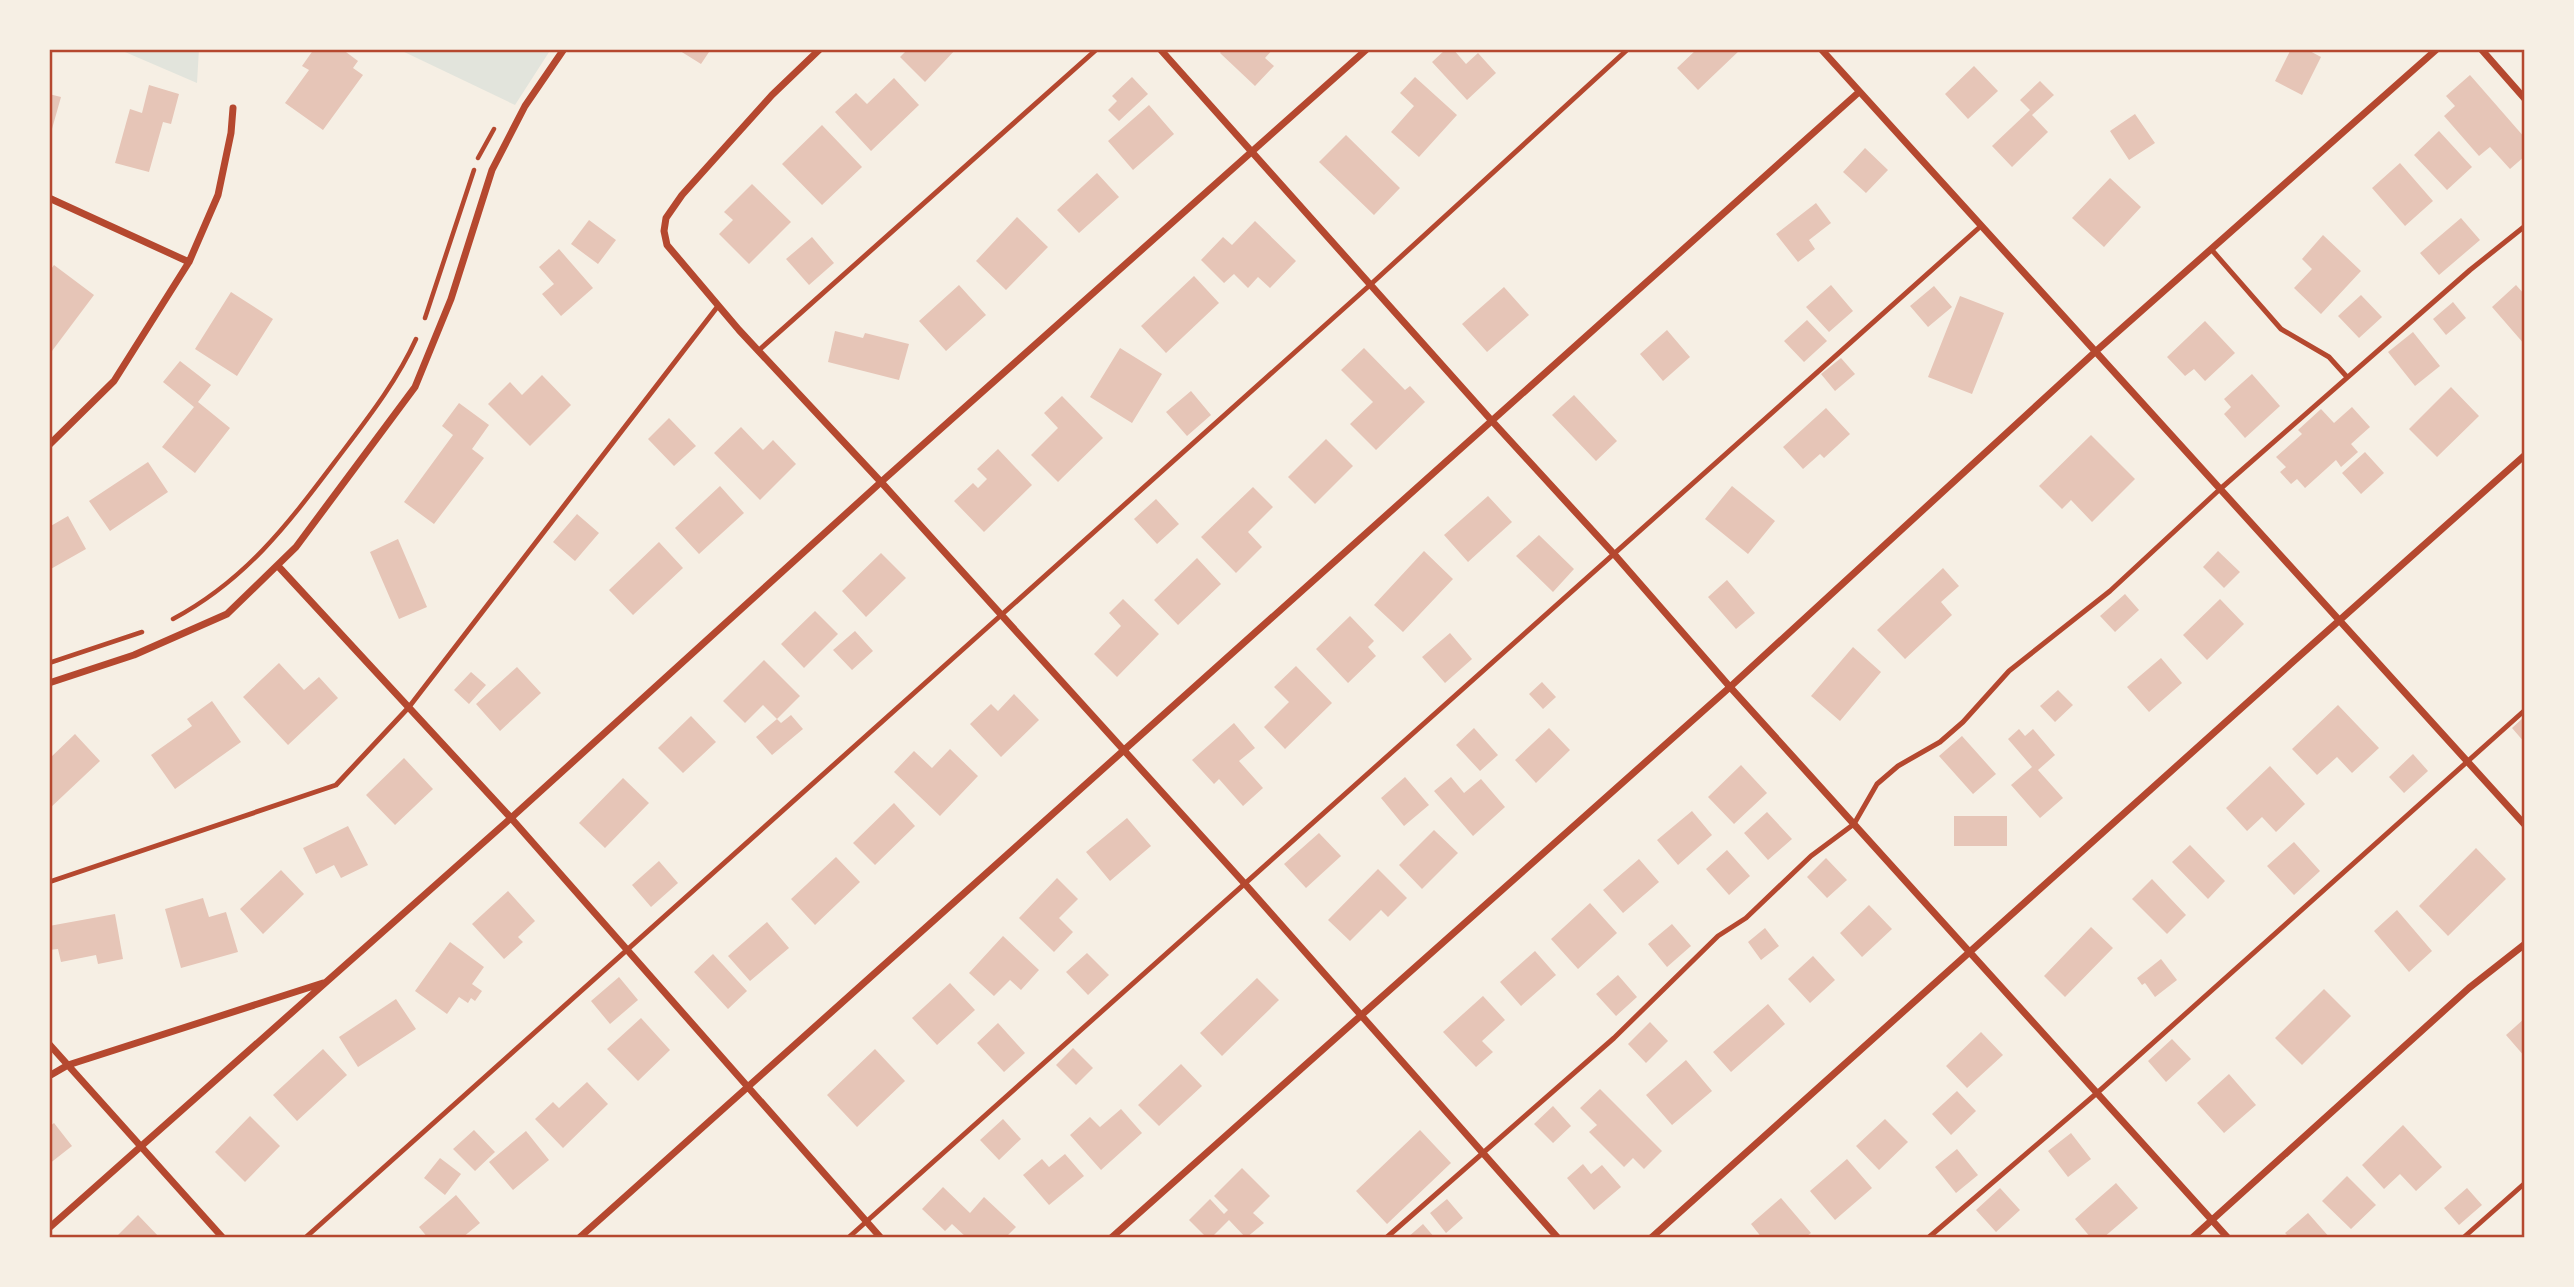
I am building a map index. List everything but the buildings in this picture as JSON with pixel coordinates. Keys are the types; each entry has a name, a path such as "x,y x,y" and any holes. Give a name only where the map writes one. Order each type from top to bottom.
{"street":[{"path":"49,683 134,655 227,614 296,547 415,387 451,299 492,170 525,106 564,49"},
{"path":"820,49 763,104 682,195 666,218 664,231 667,245 758,351 881,482 1000,617 1245,884 1558,1238"},
{"path":"1160,49 1614,554 1730,687 2228,1238"},
{"path":"49,1228 512,818 881,482 1367,49"},
{"path":"1821,49 2525,825"},
{"path":"1111,1238 1730,687 2095,352 2437,49"},
{"path":"2481,49 2525,99"},
{"path":"579,1238 1859,92"},
{"path":"49,445 114,381 189,262 218,195 231,132 233,108"},
{"path":"49,198 189,262"},
{"path":"1651,1238 2525,455"},
{"path":"278,566 512,818 881,1238"},
{"path":"2192,1238 2469,988 2525,944"},
{"path":"49,1076 68,1065 327,982"},
{"path":"49,1044 223,1238"}],"lane":[{"path":"758,351 1097,49"},
{"path":"305,1238 1370,285 1628,49"},
{"path":"848,1238 1982,226"},
{"path":"1386,1238 1614,1038 1718,936 1746,918 1811,856 1854,824 1877,784 1898,766 1940,742 1963,722 2009,671 2110,591 2347,377 2525,226"},
{"path":"2211,249 2281,329 2329,357 2347,377"},
{"path":"49,882 336,785 409,707 718,306"},
{"path":"1928,1238 2097,1093 2525,710"},
{"path":"2463,1238 2525,1183"}],"path":[{"path":"421,326 467,187 498,121"},
{"path":"163,624 200,603 237,576 286,527 397,376 418,333"},
{"path":"49,663 145,631"}],"shaded area":[{"path":"118,49 199,49 197,83"},
{"path":"398,49 551,49 515,105"}]}
